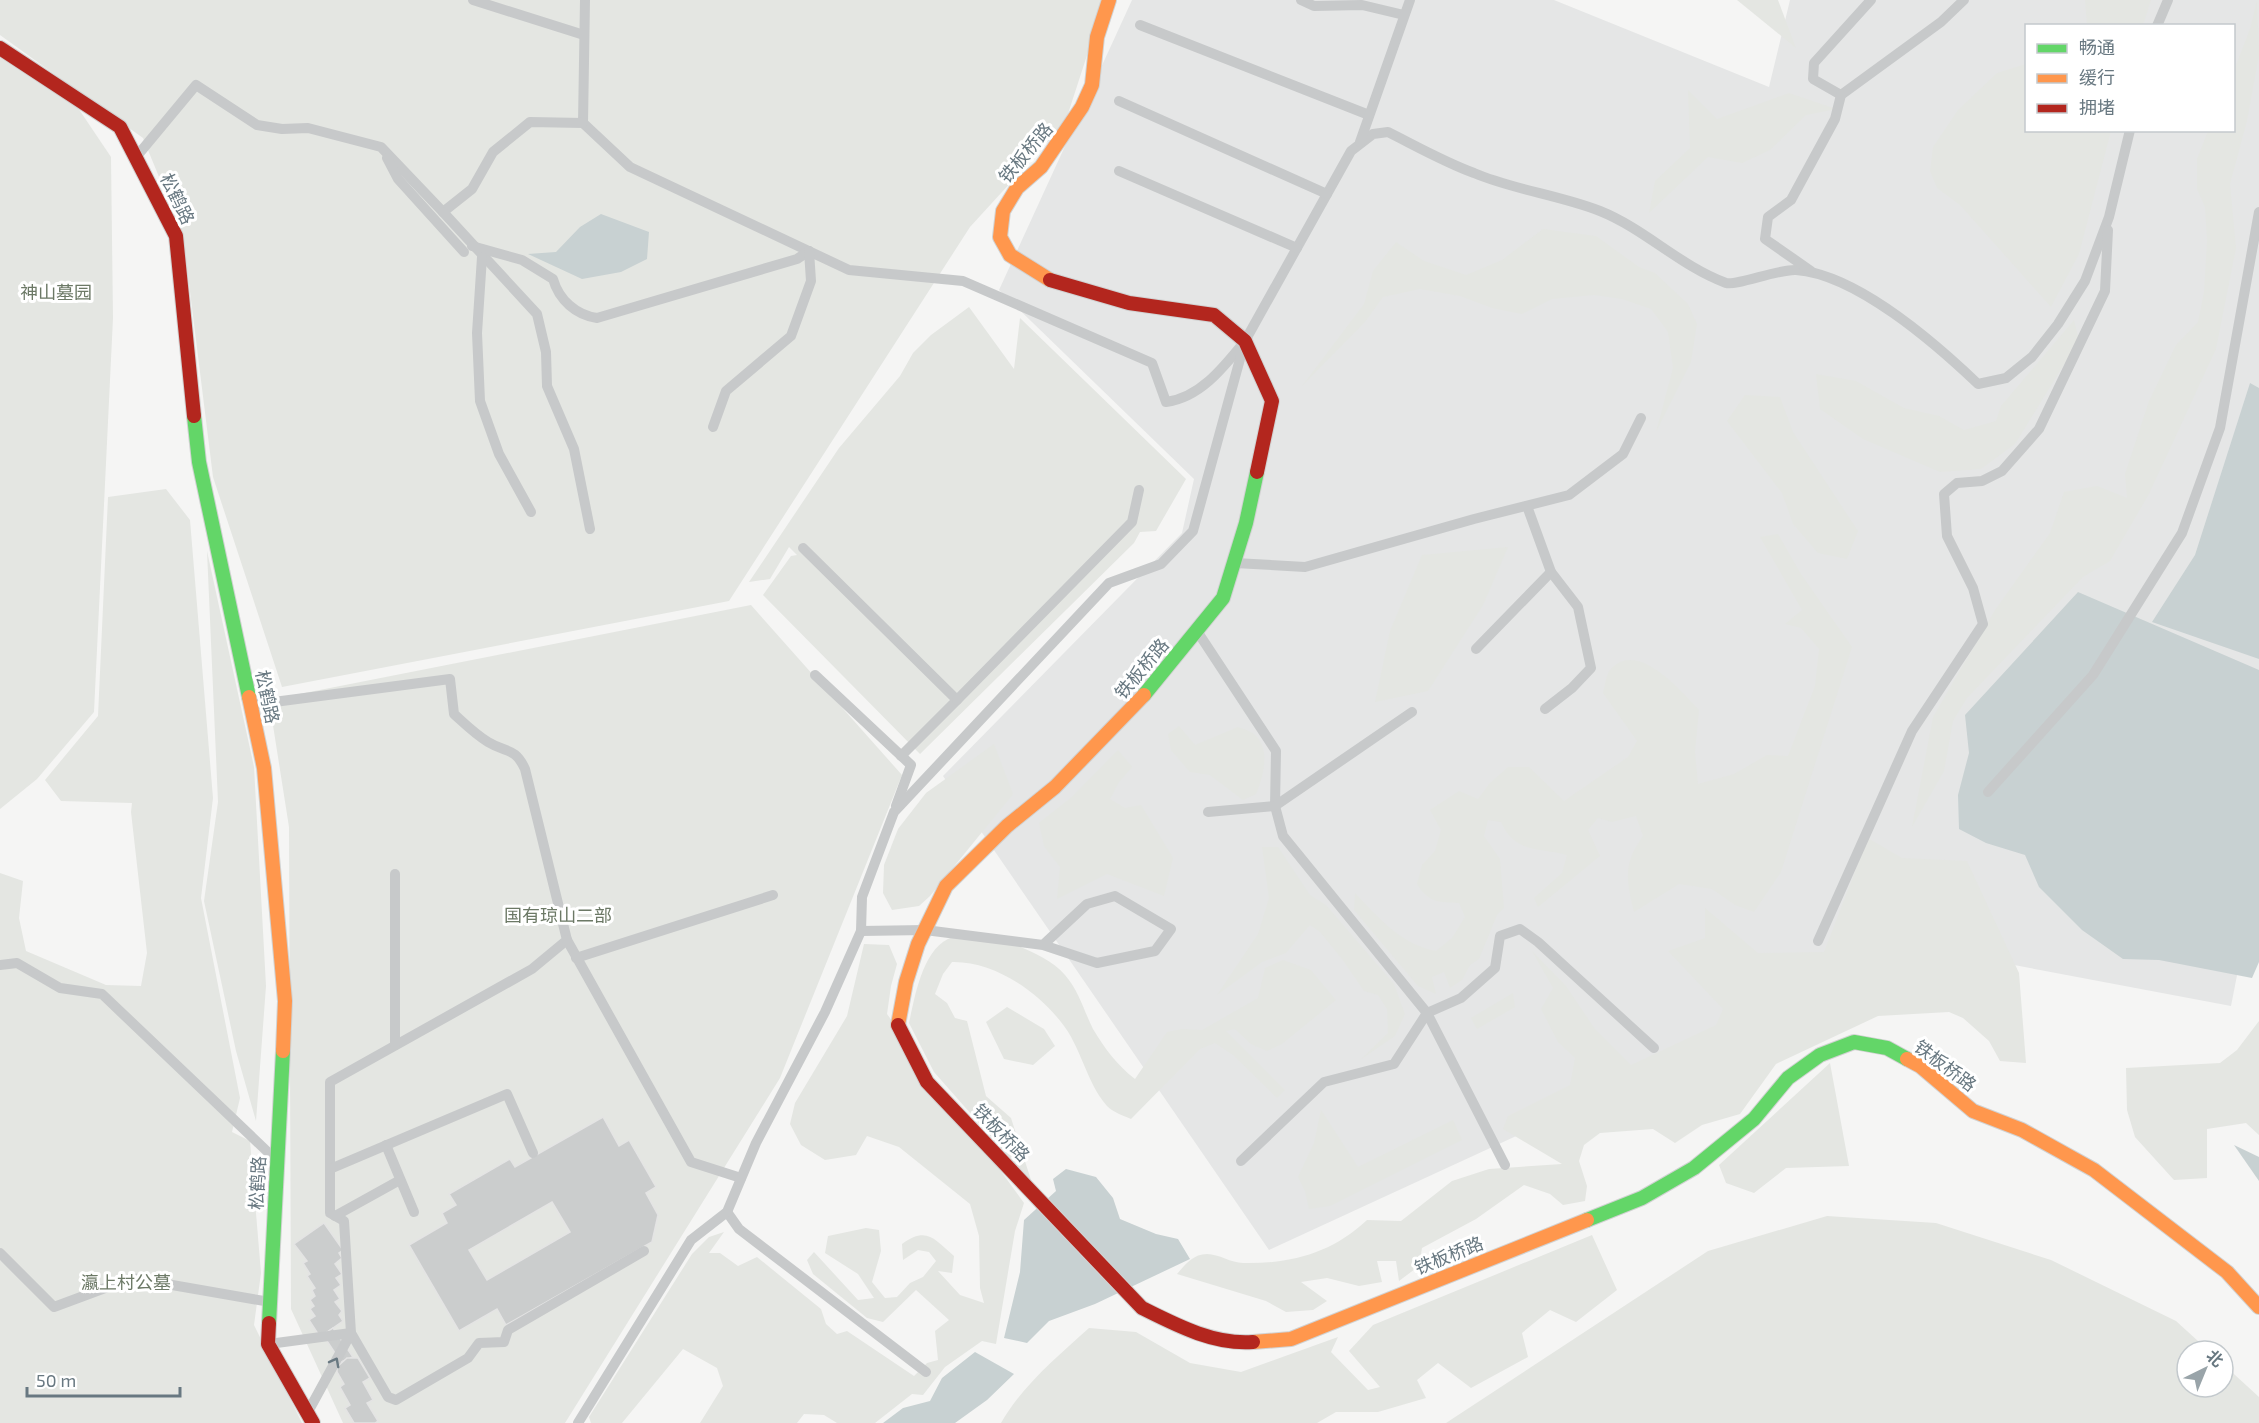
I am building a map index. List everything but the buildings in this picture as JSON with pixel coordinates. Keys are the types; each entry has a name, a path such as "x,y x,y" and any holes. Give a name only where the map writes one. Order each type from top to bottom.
{"street":[{"name":"铁板桥路","path":"1109,0 1097,37 1092,85 1082,107 1066,134 1041,167 1017,188 1003,211 1000,237 1010,255 1044,276 1097,296 1214,315 1245,341 1272,401 1246,523 1223,598 1127,714 1055,787 1007,825 946,886 925,930 906,982 898,1027 927,1082 1142,1308 1186,1330 1240,1343 1291,1339 1642,1198 1694,1168 1729,1141 1754,1119 1788,1078 1820,1055 1854,1042 1887,1047 1920,1066 1973,1111 2022,1130 2094,1170 2227,1272 2259,1307"},
{"name":"松鹤路","path":"0,48 120,127 176,236 199,462 264,768 285,1001 268,1344"},
{"path":"268,1344 311,1418"}],"lane":[{"path":"473,0 585,35"},
{"path":"583,123 585,0"},
{"path":"1301,0 1314,6 1362,5 1404,15"},
{"path":"1360,142 1410,0"},
{"path":"1841,95 1813,79 1814,63 1871,0"},
{"path":"1964,0 1908,47 1841,95 1835,119 1791,200 1768,217 1765,239 1811,271 1845,285 1888,309 1945,353 1978,384 2006,378 2032,357 2058,324 2085,281 2109,217 2130,132"},
{"path":"2158,24 2168,0"},
{"path":"1140,25 1369,115"},
{"path":"136,157 196,86 257,125 282,129 308,128 381,147 443,212 468,249 522,260 553,279 557,291 577,312 597,318 797,260 809,251"},
{"path":"1119,100 1327,194"},
{"path":"443,212 472,189 493,152 530,122 583,123 630,167 849,270 963,281 1152,363 1166,402 1183,400 1209,381 1245,341 1351,151 1373,134 1388,132 1473,173 1600,211 1649,236 1700,271 1729,284 1791,270 1811,271"},
{"path":"381,147 398,179 468,249 482,257 537,314 546,352 547,386 574,449 590,529"},
{"path":"1119,171 1297,248"},
{"path":"1988,792 2093,675 2182,533 2220,428 2259,212"},
{"path":"1818,941 1912,731 1983,624 1972,588 1947,536 1944,494 1957,483 1982,481 2002,471 2039,429 2105,291 2109,217"},
{"path":"713,427 726,391 791,336 811,281 809,251"},
{"path":"482,257 477,333 480,401 499,453 531,512"},
{"path":"894,812 1109,583 1161,564 1193,531 1245,341"},
{"path":"1234,563 1305,567 1569,495 1623,454 1641,418"},
{"path":"901,756 1132,522 1139,490"},
{"path":"1527,506 1551,572 1578,607 1591,668 1572,688 1545,709"},
{"path":"802,548 957,700"},
{"path":"1476,649 1551,572"},
{"path":"1197,631 1276,751 1275,806 1283,836 1427,1013 1505,1164"},
{"path":"578,1423 691,1240 727,1212 756,1143 825,1012 861,931 862,897 911,765 815,675"},
{"path":"251,705 450,679 454,714 490,744 512,750 520,759 525,769 567,940 691,1161 741,1178"},
{"path":"1208,812 1275,806 1412,712"},
{"path":"395,874 395,1045"},
{"path":"576,958 773,895"},
{"path":"861,931 925,930 1043,945 1097,963 1155,951 1171,929 1115,896 1087,904 1043,945"},
{"path":"1241,1161 1324,1082 1394,1064 1427,1013 1461,998 1495,968 1500,936 1520,929 1654,1048"},
{"path":"567,940 532,969 330,1082 330,1213 344,1221 351,1333 388,1397 396,1400 468,1358 479,1343 504,1342 508,1330 644,1251"},
{"path":"0,965 17,963 60,988 102,994 277,1161"},
{"path":"330,1169 507,1094 533,1153"},
{"path":"386,1145 414,1212"},
{"path":"334,1216 400,1180"},
{"path":"727,1212 739,1229 926,1372"},
{"path":"0,1252 54,1307 132,1278 270,1302"},
{"path":"268,1344 351,1333"},
{"path":"311,1418 351,1333"}],"shaded area":[{"path":"1132,0 1554,0 1769,87 1790,0 2259,0 2259,863 2231,1006 1924,948 1269,1250 943,776 1182,533 1194,479 999,290"},
{"path":"601,214 649,232 647,259 621,272 582,279 528,254 556,252 580,227"},
{"path":"2250,383 2259,388 2259,659 2152,622 2195,555"},
{"path":"2078,592 2259,670 2259,962 2252,978 2159,960 2123,959 2082,930 2039,887 2025,855 1986,843 1959,829 1958,795 1969,753 1965,715"},
{"path":"2234,1145 2259,1157 2259,1181"},
{"path":"1066,1169 1096,1177 1113,1198 1120,1219 1156,1234 1178,1239 1190,1259 1095,1304 1049,1321 1027,1343 1004,1338 1020,1272 1024,1220 1056,1191 1053,1179"},
{"path":"975,1352 1014,1374 987,1400 955,1423 883,1423 903,1408 930,1401 942,1378"}],"green space":[{"path":"0,0 1105,0 1065,123 970,227 729,601 282,687 213,477 183,235 143,138 0,35"},
{"path":"1737,0 1778,0 1796,48"},
{"path":"2085,0 2151,0 2143,24 2087,24"},
{"path":"2257,0 2259,55 2247,121 2230,184 2236,248 2216,349 2149,494 2110,561 2083,577 1967,698 1953,721 1944,771 1912,827 1933,717 1995,610 2050,533 2064,492 2097,486 2127,498 2125,474 2149,401 2176,345 2198,322 2204,292 2207,241 2205,207 2197,189 2197,159 2208,132 2235,132 2235,67 2250,29"},
{"name":"神山墓园","path":"0,56 76,105 111,157 113,318 94,712 37,779 0,809"},
{"path":"2025,64 2025,132 2111,132 2079,254 2051,307 1960,205 1937,188 1930,171 1933,147 1958,110 1997,73"},
{"path":"1688,90 1717,119 1789,93 1836,109 1806,115 1770,150 1742,163 1708,157 1649,213 1655,181 1690,148"},
{"path":"1543,229 1596,236 1639,267 1655,273 1688,304 1697,324 1691,362 1656,432 1673,368 1668,332 1651,309 1622,299 1594,295 1552,299 1522,314 1492,308 1460,296 1420,289 1383,297 1365,322 1302,386 1364,304 1373,271 1396,242 1424,261 1466,275 1502,260"},
{"path":"969,307 1014,369 1020,318 1186,479 1156,531 1140,532 1134,543 920,754 763,595 791,556 797,555 789,547 770,579 749,582 839,448 900,376 913,353 931,335"},
{"path":"2074,320 2079,340 2015,444 1981,469 1940,472 1863,439 1820,409 1816,374 1856,381 1904,408 1939,416 1964,430 1996,421 2001,406"},
{"path":"1745,395 1780,397 1793,432 1858,531 1847,559 1818,553 1793,524 1782,493 1727,421"},
{"name":"瀛上村公墓","path":"166,489 190,520 213,798 201,898 240,1098 232,1132 250,1141 261,1273 254,1325 302,1423 0,1423 0,873 23,881 19,918 26,951 106,985 141,986 147,953 131,812 132,803 61,801 45,780 98,716 108,497"},
{"path":"1778,534 1801,574 1852,647 1781,872 1754,912 1735,905 1712,889 1679,884 1634,912 1628,872 1632,855 1643,836 1636,816 1612,822 1598,818 1588,830 1600,856 1538,907 1534,898 1562,873 1567,855 1528,848 1513,840 1501,822 1488,820 1484,836 1500,859 1504,908 1497,915 1479,959 1470,965 1462,980 1450,988 1444,972 1432,977 1436,994 1418,986 1354,910 1355,893 1391,929 1423,948 1436,951 1452,938 1465,917 1459,903 1430,898 1417,884 1422,865 1435,851 1441,830 1430,810 1459,791 1478,799 1489,784 1508,767 1529,767 1564,801 1628,757 1637,741 1603,693 1610,670 1621,662 1633,660 1658,671 1699,710 1695,752 1698,784 1734,774 1767,755 1788,756 1815,686 1819,649 1801,628 1785,624 1802,610 1760,537"},
{"path":"1508,547 1483,605 1428,691 1375,702 1390,631 1422,555"},
{"path":"207,551 254,767 266,986 256,1121 236,1051 204,901 218,802"},
{"name":"国有琼山二部","path":"751,605 902,775 780,1078 565,1423 343,1423 291,1309 289,827 269,700"},
{"path":"1179,726 1195,745 1238,727 1255,735 1263,748 1264,756 1263,772 1256,794 1243,800 1210,775 1190,772 1171,750 1168,734"},
{"path":"994,744 1013,794 930,896 919,906 892,910 883,893 884,865 898,829 926,793"},
{"path":"1118,750 1132,767 1119,782 1110,799 1125,808 1141,805 1173,858 1164,896 1107,874 1057,899 1060,867 1044,846 1039,823 1072,797"},
{"path":"1868,838 1902,858 1967,861 2019,973 2026,1063 2000,1061 1989,1041 1963,1018 1949,1012 1878,1016 1776,1064 1740,1114 1702,1125 1675,1143 1653,1129 1600,1133 1584,1145 1579,1161 1587,1186 1585,1201 1563,1205 1550,1194 1524,1185 1476,1219 1422,1248 1419,1266 1399,1281 1396,1261 1377,1261 1382,1282 1359,1286 1327,1278 1301,1282 1327,1301 1313,1310 1286,1312 1266,1301 1177,1274 1190,1261 1202,1254 1212,1254 1243,1263 1294,1259 1340,1241 1367,1220 1401,1221 1452,1181 1489,1169 1562,1164 1503,1129 1508,1116 1570,1085 1575,1058 1558,1042 1541,1009 1553,988 1532,951 1566,986 1595,1029 1631,1065 1716,1025 1723,1009 1668,951 1705,938 1705,908 1758,953 1824,952"},
{"path":"1262,847 1278,847 1310,895 1326,905 1394,984 1405,1014 1395,1036 1360,1060 1388,1033 1387,1009 1378,995 1364,991 1320,932 1310,925 1286,953 1262,962 1217,995 1258,934 1269,898"},
{"path":"992,935 1041,956 1065,975 1102,1043 1135,1079 1167,1032 1182,1029 1202,1030 1258,998 1265,968 1283,960 1311,970 1336,1000 1282,1044 1267,1051 1251,1044 1235,1029 1226,1031 1285,1090 1277,1098 1233,1055 1215,1043 1200,1049 1131,1119 1107,1106 1094,1086 1068,1032 1039,999 998,972 983,966 952,962 943,974 935,994 947,1003 955,1018 967,1021 986,1096 1011,1118 1032,1183 934,1072 909,1023 922,973 934,950 953,937"},
{"path":"864,944 889,945 897,964 887,1014 1024,1203 1015,1231 996,1344 982,1341 945,1367 923,1395 912,1394 875,1423 837,1423 824,1415 804,1414 797,1423 700,1423 723,1386 717,1368 683,1349 622,1423 591,1423 589,1417 692,1254 709,1237 724,1232 709,1253 720,1253 738,1266 757,1257 821,1309 826,1324 837,1334 847,1331 914,1376 927,1363 938,1360 935,1331 949,1320 916,1290 883,1322 867,1318 813,1274 807,1260 814,1252 858,1300 874,1298 858,1274 825,1253 828,1236 866,1228 879,1230 881,1251 872,1282 885,1298 897,1297 910,1283 923,1277 936,1261 929,1252 918,1250 903,1260 902,1244 918,1236 930,1237 954,1256 952,1273 938,1271 960,1295 984,1303 980,1288 979,1236 970,1204 899,1147 867,1136 856,1155 825,1160 801,1145 790,1124 795,1103 847,1016"},
{"path":"1513,993 1515,1007 1477,1029 1471,1018"},
{"path":"1007,1007 1044,1029 1055,1046 1033,1065 1004,1059 986,1022"},
{"path":"2259,1021 2259,1135 2246,1123 2207,1129 2207,1178 2174,1180 2135,1137 2127,1110 2126,1068 2220,1063 2237,1050"},
{"path":"1830,1063 1849,1166 1786,1168 1754,1193 1726,1183 1719,1165"},
{"path":"1321,1110 1358,1167 1453,1120 1462,1140 1330,1206 1309,1209 1305,1191 1298,1177 1314,1143"},
{"path":"1827,1216 1936,1223 2051,1260 2176,1321 2196,1339 2175,1339 2175,1399 2235,1399 2235,1375 2259,1397 2259,1423 1446,1423 1708,1251"},
{"path":"1592,1235 1617,1290 1576,1322 1550,1310 1522,1333 1528,1357 1471,1388 1438,1363 1417,1380 1426,1398 1378,1412 1336,1412 1317,1423 1001,1423 1009,1409 1030,1384 1089,1328 1136,1332 1190,1363 1241,1372 1338,1337 1331,1352 1368,1390 1380,1387 1349,1351 1373,1325"}],"traffic: fast":[{"path":"194,416 199,462 249,697"},
{"path":"1144,695 1223,598 1246,523 1257,472"},
{"path":"1587,1220 1642,1198 1694,1168 1754,1119 1788,1078 1820,1055 1854,1042 1887,1048 1907,1059"},
{"path":"269,1323 283,1051"}],"traffic: slow":[{"path":"1050,280 1010,255 1000,237 1003,211 1017,188 1041,167 1082,107 1092,85 1097,37 1109,0"},
{"path":"898,1025 906,982 918,944 946,886 1007,826 1055,787 1144,695"},
{"path":"249,697 264,768 285,1001 283,1051"},
{"path":"1907,1059 1920,1066 1973,1111 2022,1130 2094,1170 2227,1272 2259,1307"},
{"path":"1253,1342 1291,1339 1587,1220"}],"traffic: jam":[{"path":"0,48 120,127 176,236 194,416"},
{"path":"1050,280 1129,303 1214,315 1245,341 1272,401 1257,472"},
{"path":"898,1025 927,1082 1142,1308 1210,1337 1253,1342"},
{"path":"269,1323 268,1344 313,1423"}]}
